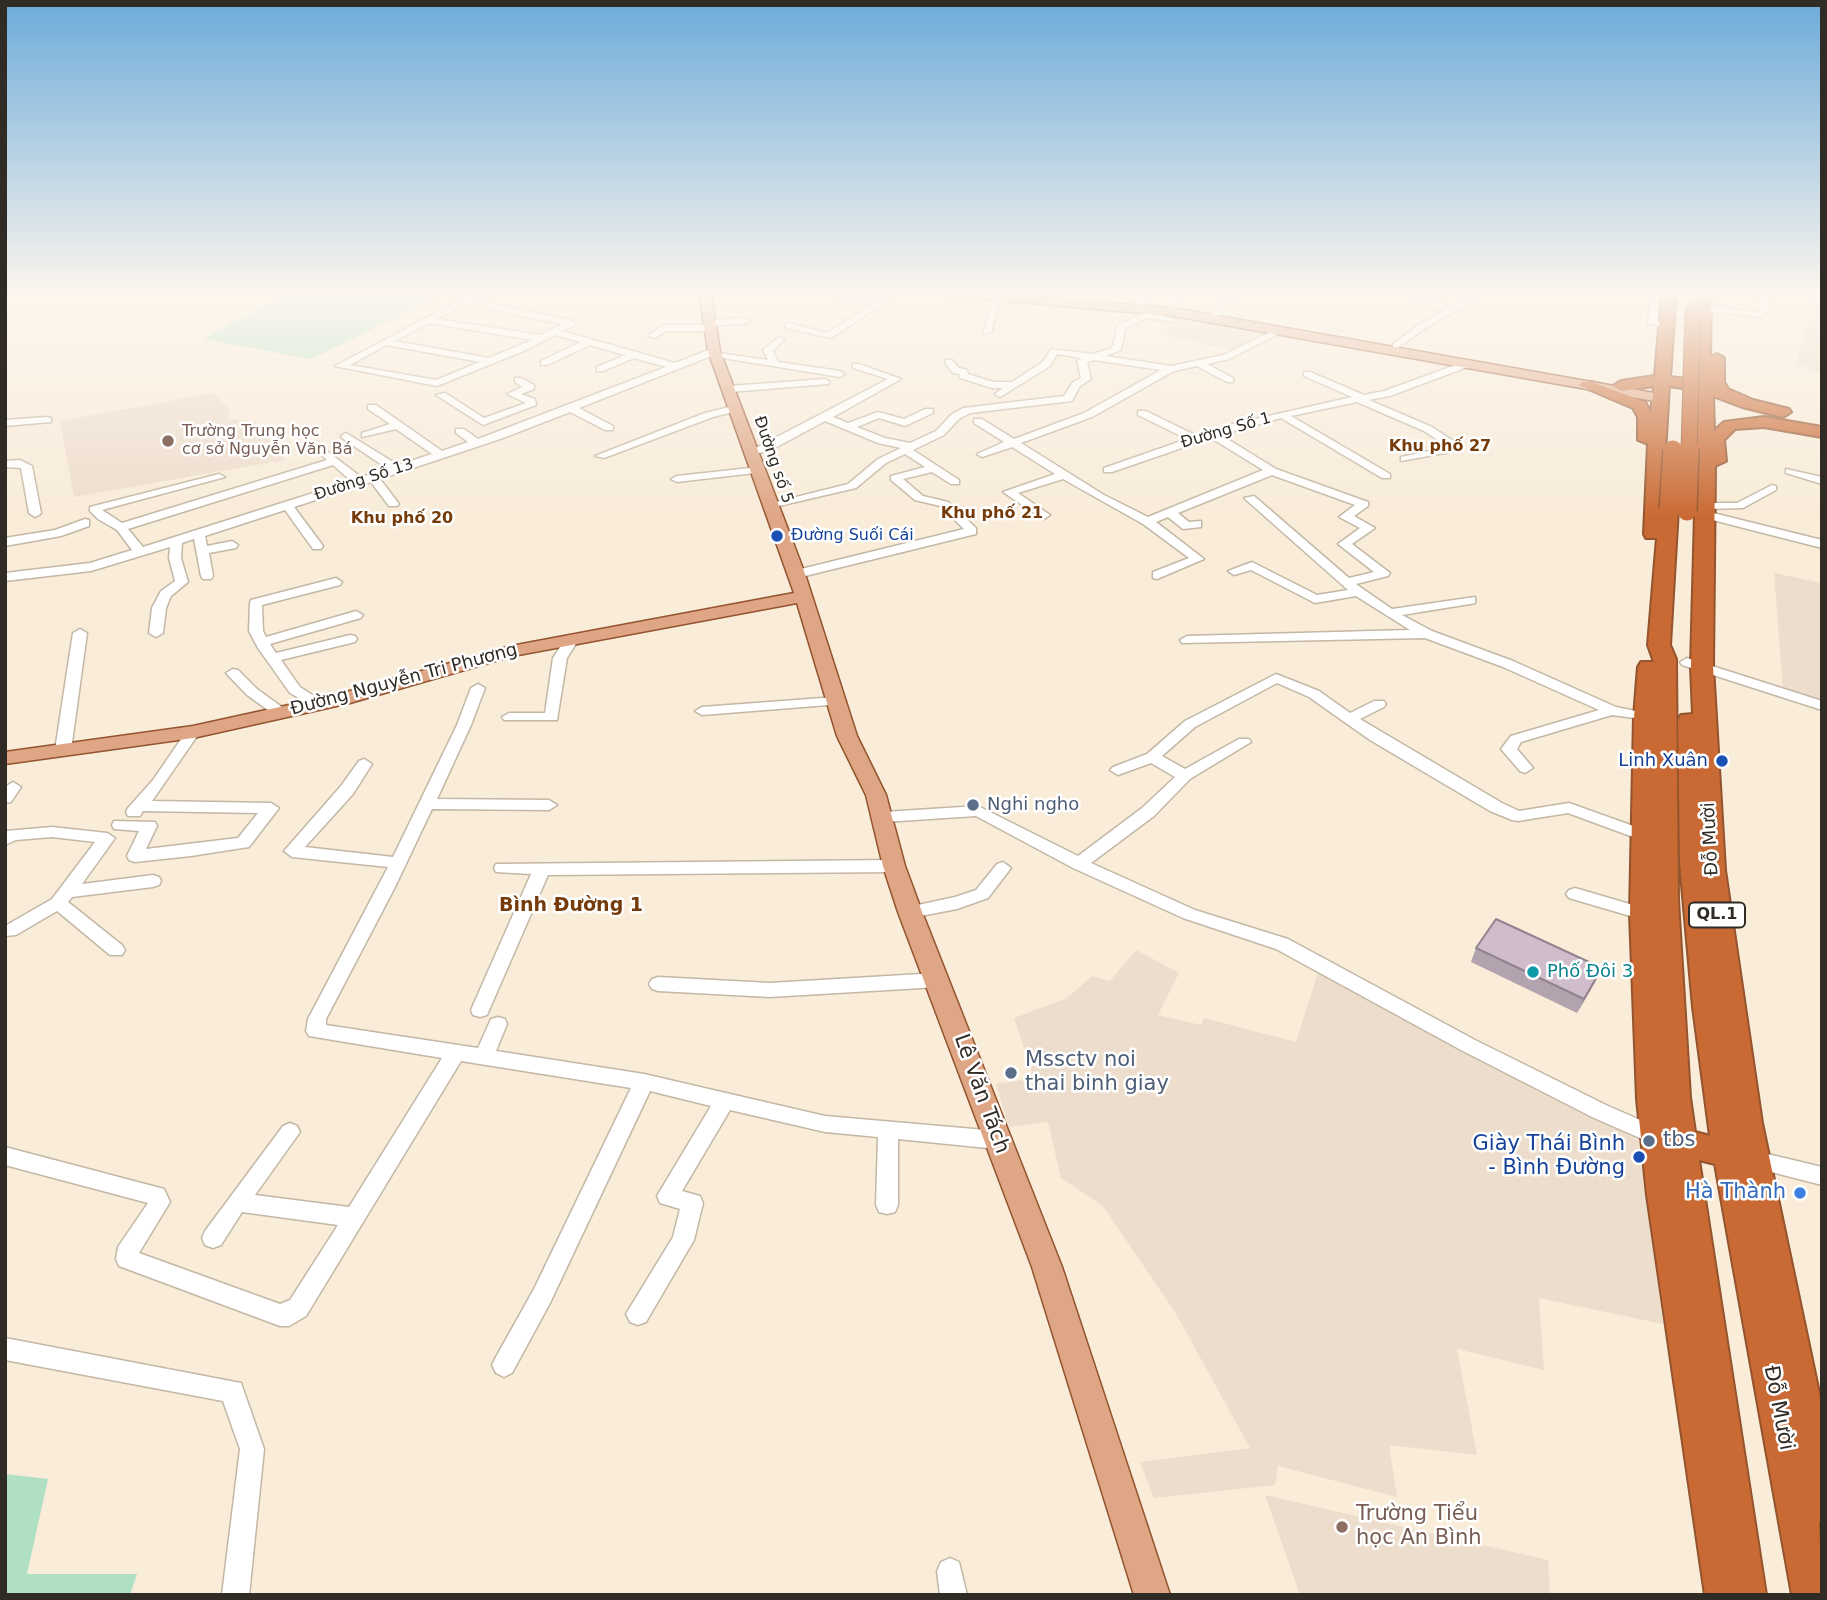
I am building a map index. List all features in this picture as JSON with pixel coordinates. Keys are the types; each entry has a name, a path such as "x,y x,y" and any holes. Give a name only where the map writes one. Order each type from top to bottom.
{"highway":[{"path":"1588,383 1625,381 1641,377 1647,368"},
{"name":"Đỗ Mười","path":"1662,368 1653,492 1654,551 1664,567"},
{"name":"QL.1","path":"1690,368 1695,508"},
{"name":"Đỗ Mười","path":"1704,368 1705,402 1695,508 1695,664 1713,883 1746,1123 1742,1157 1813,1595"},
{"path":"1716,368 1716,382 1723,392 1759,407 1822,423"},
{"path":"1588,383 1629,399 1642,408 1647,426 1642,477 1653,492"},
{"path":"1620,388 1822,423"},
{"path":"1620,388 1760,414"},
{"path":"1695,508 1718,491 1716,439 1724,428 1738,423 1765,422 1822,432"},
{"name":"Đỗ Mười","path":"1695,508 1664,567 1659,645 1665,659 1666,945 1674,1097 1668,1139 1745,1595"},
{"name":"Đỗ Mười","path":"1659,645 1651,654 1645,717 1644,914 1668,1139 1726,1595"},
{"path":"1668,1139 1742,1157"},
{"name":"Đỗ Mười","path":"1742,1157 1822,1503"}],"main road":[{"name":"Đường số 5","path":"721,368 800,586"},
{"path":"1490,368 1620,388"},
{"path":"1508,368 1588,383"},
{"name":"Đường Nguyễn Tri Phương","path":"5,758 193,732 281,713 512,651 800,586"},
{"name":"Lê Văn Tách","path":"800,586 847,736 876,794 884,817 894,866 910,912 1047,1267 1152,1595"}],"street":[{"path":"350,368 437,383 474,368"},
{"name":"Đường Số 13","path":"5,577 72,571 176,541 476,443 670,368"},
{"path":"802,368 840,374"},
{"path":"753,452 769,447 896,379 861,368"},
{"path":"953,368 964,372 963,376 992,385 1012,385"},
{"path":"1000,394 1041,368"},
{"path":"771,505 852,486 882,461 940,433 955,417 967,410 1068,399 1076,384 1086,379 1082,368"},
{"path":"1161,368 1171,369"},
{"path":"982,454 1088,415 1177,368"},
{"path":"1207,368 1230,380"},
{"name":"Đường Số 1","path":"1108,470 1212,434 1283,415 1362,399 1432,379 1458,368"},
{"path":"1307,374 1428,429 1457,448 1405,459"},
{"path":"441,395 483,422 531,405 531,401 512,394 530,387 518,380"},
{"path":"730,389 825,382"},
{"path":"586,401 575,396 603,384"},
{"path":"1322,406 1338,419"},
{"path":"372,407 440,455"},
{"path":"569,407 609,428"},
{"path":"600,456 709,415 737,408"},
{"path":"848,427 878,415 905,423 929,411"},
{"path":"1142,413 1195,439"},
{"path":"505,415 524,425"},
{"path":"1283,415 1386,476"},
{"path":"825,417 882,441 910,449 955,482"},
{"path":"5,423 47,420"},
{"path":"978,421 1063,475 1147,521 1198,559 1157,575"},
{"path":"366,435 398,425"},
{"path":"460,431 476,443"},
{"path":"1212,434 1272,471 1364,504 1345,517 1369,528 1344,544 1384,573 1347,582"},
{"path":"346,436 397,470"},
{"path":"324,452 360,482"},
{"path":"121,527 334,462"},
{"path":"5,464 20,463 26,466 35,513"},
{"path":"800,586 972,531 944,504 919,498 895,478 936,468"},
{"path":"677,479 759,470"},
{"path":"1147,521 1272,471"},
{"path":"1790,471 1822,481"},
{"path":"1044,515 1009,492 1063,475"},
{"path":"94,508 219,477"},
{"path":"373,477 393,504"},
{"path":"1695,508 1739,506 1772,488"},
{"path":"1250,498 1358,592 1389,613 1427,634 1508,664 1612,711 1645,717"},
{"path":"287,505 317,546"},
{"path":"94,508 121,527 139,551"},
{"path":"5,542 86,528 94,508"},
{"path":"1695,508 1822,544"},
{"path":"1170,512 1186,526 1196,524"},
{"path":"198,534 207,576"},
{"path":"156,633 159,608 166,594 172,586 182,582 175,558 176,541"},
{"path":"202,551 232,545"},
{"path":"1234,571 1252,566 1315,599 1358,592"},
{"path":"317,705 295,690 262,642 256,631 256,603 336,582"},
{"path":"1389,613 1470,600"},
{"path":"262,642 356,615"},
{"path":"62,750 80,633"},
{"path":"1187,640 1427,634"},
{"path":"273,658 350,639"},
{"path":"509,717 552,718 560,658 572,639"},
{"path":"1695,664 1822,706"},
{"path":"233,673 281,713"},
{"path":"1118,770 1131,762 1152,757 1190,724 1276,678 1314,694 1375,737 1496,807 1518,816 1569,808 1644,836"},
{"path":"478,688 428,804 317,1019 316,1031 644,1082 825,1124 997,1140"},
{"path":"702,711 835,701"},
{"path":"1351,718 1379,704"},
{"path":"1525,768 1509,749 1516,739 1612,711"},
{"path":"10,931 63,897 107,838 139,806 193,732"},
{"path":"1079,864 1148,812 1185,775 1244,742"},
{"path":"1152,757 1185,775"},
{"path":"364,764 347,790 292,851 399,863"},
{"path":"428,804 550,805"},
{"path":"121,825 149,826 133,860 243,843 271,808 139,806"},
{"path":"884,817 978,811 1079,864 1207,922 1282,944 1468,1045 1599,1111 1668,1139"},
{"path":"8,836 52,832 107,838"},
{"path":"502,868 894,866"},
{"path":"910,912 957,903 982,894 1003,867"},
{"path":"480,1010 542,869"},
{"path":"63,897 153,881"},
{"path":"1575,894 1644,914"},
{"path":"63,897 116,950"},
{"path":"658,984 770,990 938,980"},
{"path":"483,1058 498,1024"},
{"path":"5,1156 156,1196 159,1202 129,1247 127,1259 280,1315 289,1315 298,1308 455,1054"},
{"path":"505,1365 542,1296 644,1082"},
{"path":"638,1314 682,1240 689,1215 692,1203 668,1196 725,1101"},
{"path":"887,1205 888,1130"},
{"path":"213,1238 290,1132"},
{"path":"1742,1157 1822,1175"},
{"path":"237,1202 353,1217"},
{"path":"5,1349 232,1391 252,1449 235,1595"}],"shaded area":[{"path":"1807,368 1822,368 1822,373"},
{"name":"Trường Trung học cơ sở Nguyễn Văn Bá","path":"213,393 231,412 227,418 257,422 285,460 74,497 60,421"},
{"path":"1774,573 1822,583 1822,700 1783,689"},
{"path":"1136,950 1179,973 1158,1015 1201,1025 1204,1018 1296,1042 1320,966 1639,1141 1663,1324 1539,1298 1544,1370 1457,1349 1477,1455 1389,1445 1397,1497 1278,1466 1275,1485 1154,1498 1140,1462 1250,1448 1175,1312 1103,1206 1061,1178 1048,1122 1009,1127 996,1084 1034,1078 1014,1018 1067,998 1092,976 1110,981"},
{"name":"Trường Tiểu học An Bình","path":"1265,1495 1548,1560 1550,1595 1300,1595"}],"green space":[{"path":"5,1474 48,1479 27,1574 137,1574 130,1595 5,1595"}],"building":[{"path":"1496,919 1602,968 1584,999 1476,948"}],"place":[{"name":"Trường Trung học cơ sở Nguyễn Văn Bá","path":"168,441"},
{"name":"Đường Suối Cái","path":"777,536"},
{"name":"Linh Xuân","path":"1722,761"},
{"name":"Nghi ngho","path":"973,805"},
{"name":"Phố Đôi 3","path":"1533,972"},
{"name":"Mssctv noi thai binh giay","path":"1011,1073"},
{"name":"tbs","path":"1649,1141"},
{"name":"Giày Thái Bình - Bình Đường","path":"1639,1157"},
{"name":"Hà Thành","path":"1800,1193"},
{"name":"Trường Tiểu học An Bình","path":"1342,1527"}],"district":[{"name":"Khu phố 27","path":"1440,447"},
{"name":"Khu phố 21","path":"992,514"},
{"name":"Khu phố 20","path":"402,519"},
{"name":"Bình Đường 1","path":"571,906"}]}
